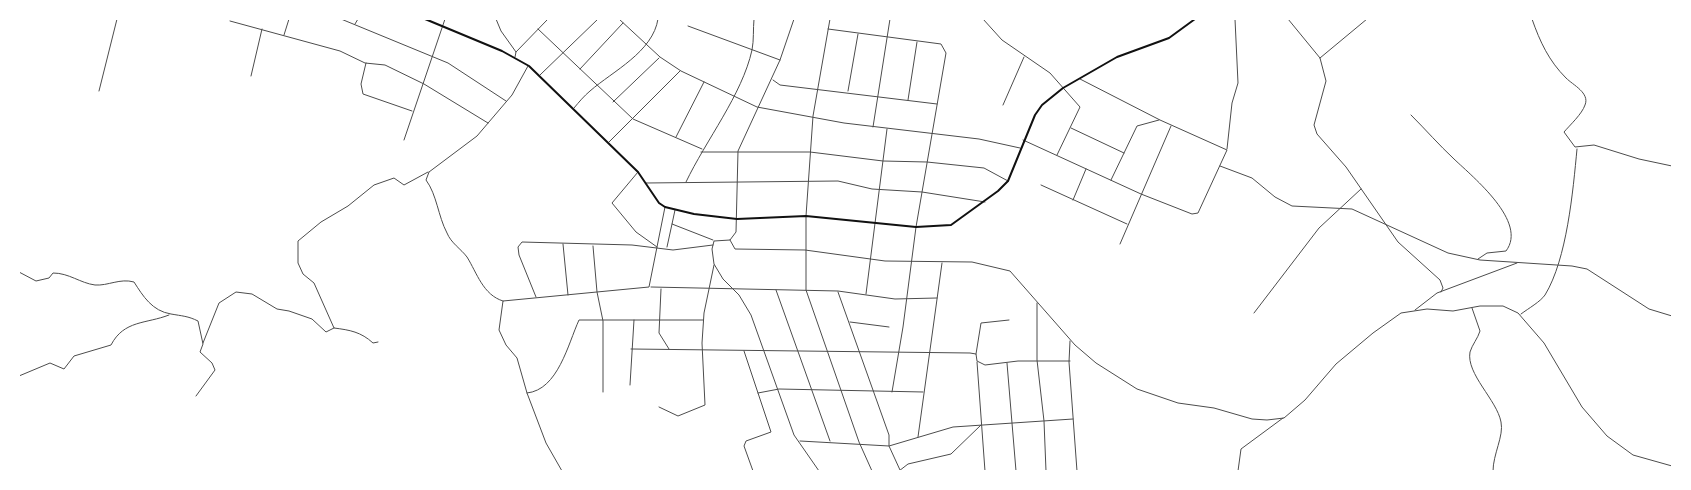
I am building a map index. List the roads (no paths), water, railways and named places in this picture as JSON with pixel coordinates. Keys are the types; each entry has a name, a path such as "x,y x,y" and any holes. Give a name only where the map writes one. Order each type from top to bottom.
{"main road":[{"path":"425,19 515,58 529,66 638,172 658,203 665,207 737,219 806,216 916,227 951,225 984,202 1008,181 1023,140 1035,115 1042,105 1063,88 1117,57 1169,38 1194,19"}],"street":[{"path":"99,91 118,19"},
{"path":"284,34 288,19"},
{"path":"342,19 433,56 506,102"},
{"path":"355,24 358,19"},
{"path":"404,140 445,19"},
{"path":"496,19 501,31 516,52"},
{"path":"515,58 516,52 548,19"},
{"path":"540,76 598,19"},
{"path":"619,19 660,57 681,71 757,107 844,123 932,133 1020,148"},
{"path":"574,108 598,84 646,44 656,28 658,19"},
{"path":"685,183 702,149 734,95 752,49 754,19"},
{"path":"672,224 714,241 730,240 736,232 738,152 757,107 772,80 794,19"},
{"path":"830,19 813,116 806,216 806,290 840,391 872,471"},
{"path":"873,126 890,19"},
{"path":"983,19 1002,40 1050,73 1080,107 1057,155"},
{"path":"1023,140 1141,194 1192,214 1198,213 1227,150 1231,132 1232,103 1238,83 1235,19"},
{"path":"1288,19 1320,58 1326,81 1314,125 1317,134 1362,188 1398,242 1440,280 1443,288 1441,292"},
{"path":"1320,58 1367,19"},
{"path":"1520,315 1544,296 1557,266 1570,211 1578,148 1564,132 1586,105 1581,90 1554,65 1543,47 1532,19"},
{"path":"230,21 262,28 340,51 366,63 385,65 424,84 488,124"},
{"path":"580,69 623,22"},
{"path":"688,26 780,60"},
{"path":"251,76 262,28"},
{"path":"828,29 941,44 946,52 916,227 892,392"},
{"path":"538,30 598,84 613,102 633,119 702,149"},
{"path":"848,93 858,33"},
{"path":"908,100 917,41"},
{"path":"613,102 660,57"},
{"path":"1003,105 1025,57"},
{"path":"366,63 361,84 363,94 413,112"},
{"path":"334,328 314,283 303,274 298,263 298,241 321,222 348,206 374,185 394,178 404,185 429,172 472,141 506,102 529,66"},
{"path":"609,142 681,71"},
{"path":"1078,79 1160,120 1227,150"},
{"path":"772,80 780,85 937,104"},
{"path":"676,138 704,81"},
{"path":"1411,115 1490,192 1512,232 1512,243 1506,251 1487,253 1478,259"},
{"path":"1111,180 1137,126 1160,120"},
{"path":"1120,244 1171,125"},
{"path":"1070,127 1124,153"},
{"path":"866,295 887,128"},
{"path":"1578,148 1594,145 1639,159 1672,166"},
{"path":"701,152 810,152 883,161 927,162 984,168 1008,181"},
{"path":"1220,166 1252,178 1275,198 1292,206 1352,209 1448,253 1478,259 1586,270 1650,309 1672,316"},
{"path":"1073,200 1086,169"},
{"path":"429,172 426,180 434,191 438,211 447,235 466,257 488,291 495,299 503,302 536,297 650,287 838,291 907,299 937,298"},
{"path":"638,172 612,203 636,232 657,248"},
{"path":"646,183 838,181 879,190 922,192 984,202"},
{"path":"1041,185 1128,224"},
{"path":"1254,313 1319,228 1362,188"},
{"path":"650,287 665,207"},
{"path":"667,249 675,210"},
{"path":"730,240 735,249 805,250 870,259 912,262 972,262 1010,271 1070,340 1096,363 1137,390 1178,403 1214,408 1252,419 1284,418"},
{"path":"659,407 678,416 705,405 702,349 703,320 714,264 714,241"},
{"path":"536,297 519,255 518,247 522,242 632,245 667,249 713,245"},
{"path":"563,244 568,295"},
{"path":"593,245 597,292 603,319 603,392"},
{"path":"918,437 942,262"},
{"path":"1415,310 1441,292 1518,263"},
{"path":"714,264 723,279 751,315 799,441 819,471"},
{"path":"19,272 36,281 48,278 53,273 64,273 97,285 126,279 134,282 145,301 159,310 170,314 185,314 198,321 203,344"},
{"path":"661,287 658,320 659,334 670,349"},
{"path":"776,290 830,441"},
{"path":"838,291 874,392 888,435 889,446 900,471 908,464 951,454 982,425"},
{"path":"196,396 215,370 212,363 200,352 203,344 220,303 236,292 252,294 276,309 289,311 312,320 326,332 334,328 354,331 365,336 373,344 378,342"},
{"path":"503,302 499,330 506,345 518,358 527,393 546,444 562,471"},
{"path":"1037,302 1037,360 1044,420 1046,471"},
{"path":"1238,471 1241,449 1284,418 1305,400 1336,364 1373,333 1401,313 1415,310 1453,311 1503,306 1520,315 1544,343 1582,407 1607,436 1633,455 1672,466"},
{"path":"1472,308 1480,331 1472,348 1471,363 1478,378 1498,409 1502,424 1502,434 1496,447 1493,471"},
{"path":"19,376 50,363 64,369 74,356 110,345 116,334 125,327 142,323 151,318 162,318 170,314"},
{"path":"630,385 634,319"},
{"path":"527,393 543,389 554,376 579,320 703,320"},
{"path":"986,471 976,354 981,324 1009,320"},
{"path":"849,322 889,327"},
{"path":"1070,340 1077,471"},
{"path":"631,350 798,350 976,354"},
{"path":"744,350 771,432 746,441 744,446 753,471"},
{"path":"976,361 986,365 1037,360 1070,361"},
{"path":"1007,362 1016,471"},
{"path":"758,393 779,389 924,392"},
{"path":"799,441 859,442 889,446 953,427 1073,419"}]}
